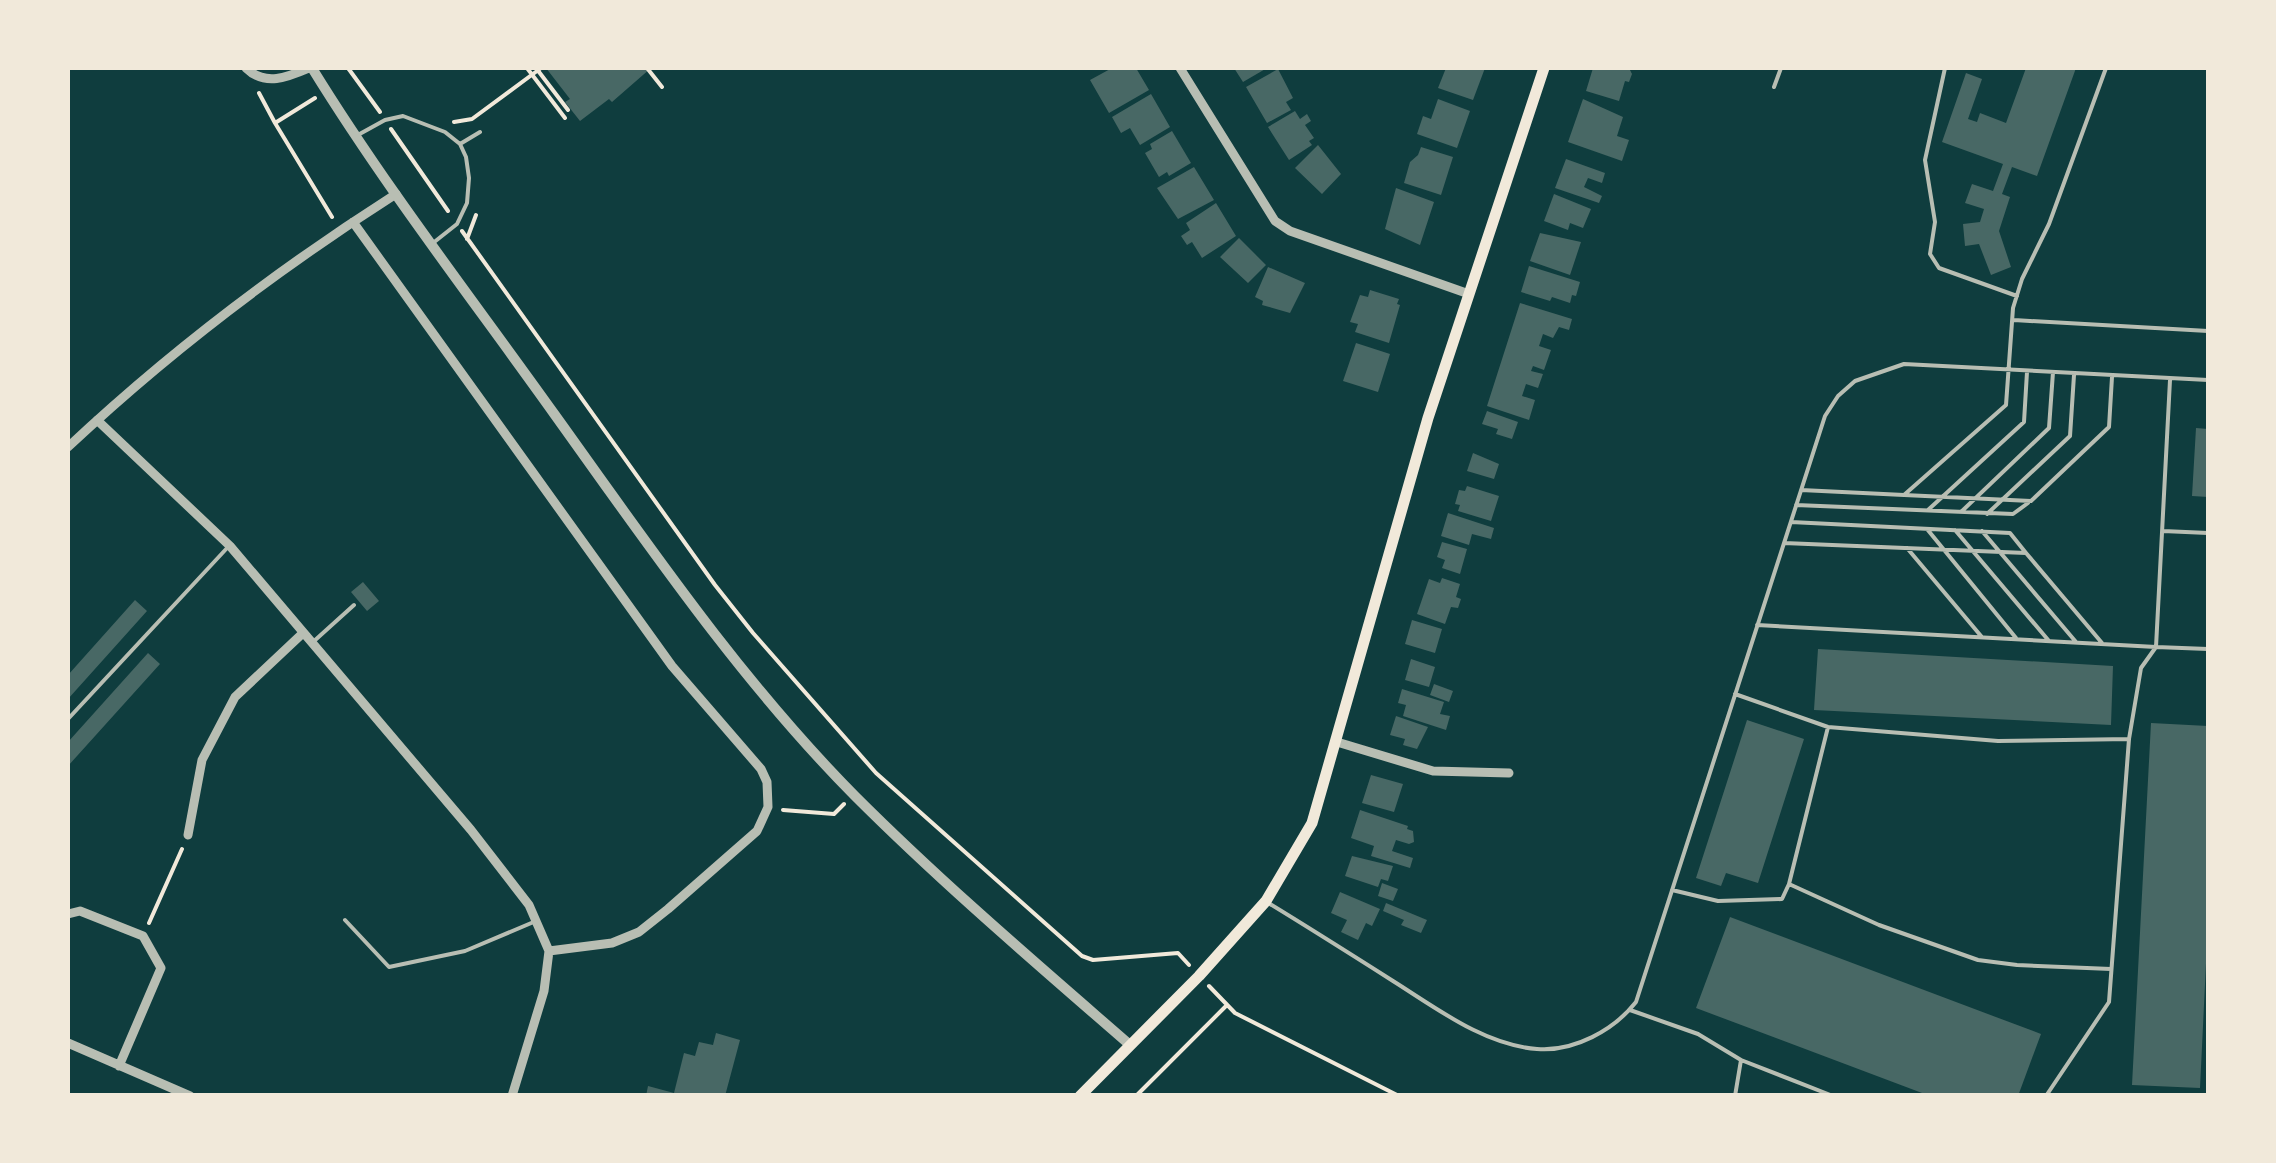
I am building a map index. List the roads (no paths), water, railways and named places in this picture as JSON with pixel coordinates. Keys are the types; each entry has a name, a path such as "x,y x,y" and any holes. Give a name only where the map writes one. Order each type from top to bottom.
{"main road":[{"path":"1080,1096 1199,976 1266,901 1312,823 1403,502 1544,68"}],"street":[{"path":"246,68 262,78 283,80 310,68 697,612 771,702 854,795 978,912 1130,1045"},
{"path":"1180,68 1275,221 1290,232 1468,294"},
{"path":"68,447 202,332 396,194"},
{"path":"353,222 672,666 767,782 768,806 757,830 639,932 612,942 549,951"},
{"path":"97,420 230,546 530,905 549,951 544,991 512,1096"},
{"path":"188,835 202,760 235,697 304,632"},
{"path":"1337,742 1433,772 1509,774"},
{"path":"68,914 80,911 143,936 161,968 119,1066"},
{"path":"68,1043 190,1096"}],"lane":[{"path":"1774,86 1780,68"},
{"path":"1945,68 1925,160 1935,222 1930,245 1932,260 1939,268 2017,296"},
{"path":"1904,495 2006,405 2017,296 2049,224 2106,68"},
{"path":"356,136 385,120 403,116 445,132 460,144 466,157 467,204 457,224 432,244"},
{"path":"460,144 480,132"},
{"path":"2012,320 2208,332"},
{"path":"1266,901 1446,1014 1489,1036 1539,1050 1586,1041 1622,1020 1636,1002 1825,416 1838,396 1855,381 1904,364 2208,380"},
{"path":"1928,510 2024,422 2027,370"},
{"path":"1961,512 2050,428 2053,372"},
{"path":"1987,514 2070,436 2074,373"},
{"path":"1796,505 2013,514 2109,427 2112,375"},
{"path":"2046,1096 2109,1002 2129,740 2141,668 2156,647 2170,378"},
{"path":"1801,490 2031,501"},
{"path":"1790,522 2010,532 2103,644"},
{"path":"1928,529 2016,640"},
{"path":"1955,530 2050,641"},
{"path":"1982,531 2076,643"},
{"path":"2163,531 2208,534"},
{"path":"1784,543 2026,553"},
{"path":"68,719 230,546"},
{"path":"1907,548 1982,638"},
{"path":"312,643 354,606"},
{"path":"1757,625 2208,649"},
{"path":"1735,694 1828,727 1998,741 2129,740"},
{"path":"1672,890 1718,901 1782,898 1789,884 1828,727"},
{"path":"1789,884 1878,925 1978,960 2111,970"},
{"path":"345,920 389,967 465,951 536,921"},
{"path":"1630,1010 1698,1034 1742,1060 1834,1096"},
{"path":"1734,1096 1742,1060"}]}
